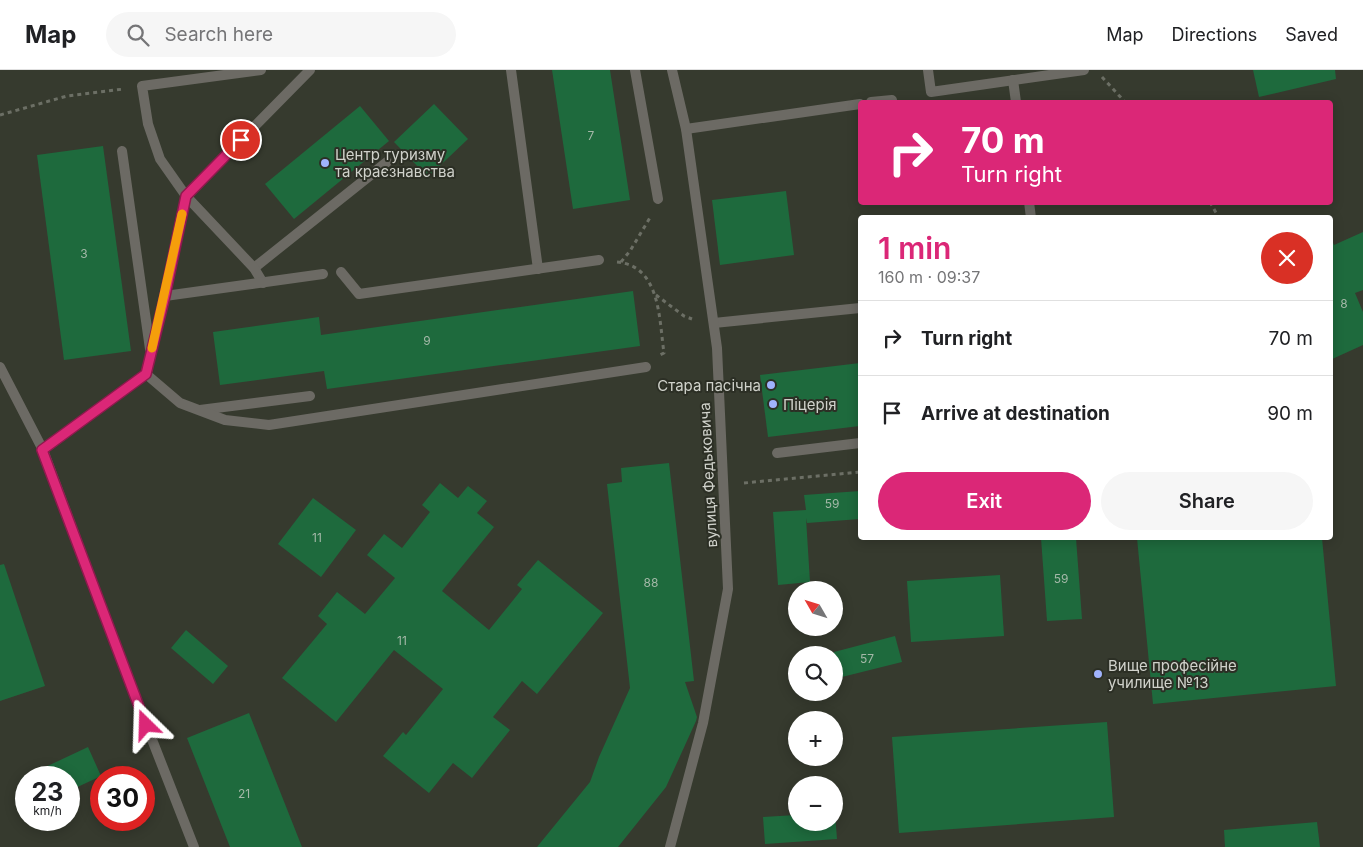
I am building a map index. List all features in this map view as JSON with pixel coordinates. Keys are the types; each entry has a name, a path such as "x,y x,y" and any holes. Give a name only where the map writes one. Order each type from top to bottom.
{"street":[{"path":"261,70 142,86 148,124 160,159 186,196 254,268 263,283"},
{"path":"42,450 146,374 186,196 310,70"},
{"path":"511,70 538,268"},
{"path":"635,70 658,199"},
{"name":"вулиця Федьковича","path":"670,847 703,723 728,589 717,348 686,128 672,70"},
{"path":"928,70 931,92 1084,70"},
{"path":"1013,80 1016,100"},
{"path":"686,128 858,104"},
{"path":"122,151 151,355"},
{"path":"254,268 387,162"},
{"path":"341,272 359,294 599,260"},
{"path":"165,296 323,274"},
{"path":"714,323 858,308"},
{"path":"0,367 42,450 194,847"},
{"path":"146,374 180,403 225,420 269,425 646,368"},
{"path":"199,410 310,396"},
{"path":"777,453 858,443"}],"path":[{"path":"1101,76 1123,100"},
{"path":"0,116 67,96 142,86"},
{"path":"621,262 630,251 658,199"},
{"path":"599,260 621,262 641,272 649,281 655,294 664,353"},
{"path":"655,294 684,316 714,323"},
{"path":"724,485 858,472"}],"building":[{"path":"552,70 610,70 630,200 573,209"},
{"path":"1253,70 1335,70 1336,79 1259,97"},
{"path":"434,104 468,139 428,177 394,142"},
{"path":"360,106 389,141 294,219 265,184"},
{"path":"103,146 131,351 64,360 37,155"},
{"path":"786,191 794,255 720,265 712,200"},
{"path":"1363,232 1363,290 1355,293 1363,312 1363,345 1333,359 1333,243 1334,245"},
{"path":"633,291 640,346 327,389 324,371 220,385 213,332 319,317 321,335"},
{"path":"858,363 858,426 768,437 760,375"},
{"path":"669,463 694,681 685,682 697,717 696,721 666,787 618,847 537,847 590,782 599,757 630,688 607,484 622,482 621,468"},
{"path":"440,483 458,498 468,486 487,501 477,513 494,527 442,591 489,630 522,589 517,585 538,560 603,613 537,694 522,681 493,717 510,730 472,778 453,763 429,793 383,756 403,732 406,735 443,689 394,650 336,722 282,678 327,624 318,616 337,592 365,614 395,578 367,555 384,534 402,548 430,512 422,505"},
{"path":"858,491 858,519 807,523 806,518 810,581 788,581 788,584 778,585 773,512 806,510 804,495"},
{"path":"313,498 356,530 321,577 278,544"},
{"path":"1041,540 1076,540 1082,619 1047,621"},
{"path":"1137,540 1322,540 1336,686 1153,704"},
{"path":"4,564 45,686 0,701 0,565"},
{"path":"1000,575 1004,636 911,642 907,581"},
{"path":"186,630 228,666 213,684 171,648"},
{"path":"895,636 902,662 843,677 843,650"},
{"path":"249,713 302,847 230,847 187,738"},
{"path":"1107,722 1114,817 899,833 892,737"},
{"path":"88,747 97,766 90,766 90,781 80,786 80,766 48,766"},
{"path":"788,815 788,831 836,831 837,839 765,844 763,817"},
{"path":"1317,822 1320,847 1225,847 1224,830"}],"slow traffic":[{"path":"152,348 182,214"}],"place":[{"name":"Центр туризму та краєзнавства","path":"325,163"},
{"name":"Стара пасічна","path":"771,385"},
{"name":"Піцерія","path":"773,404"},
{"name":"Вище професійне училище №13","path":"1098,674"}],"route":[{"path":"146,725 42,450 146,374 186,196 241,140"}]}
